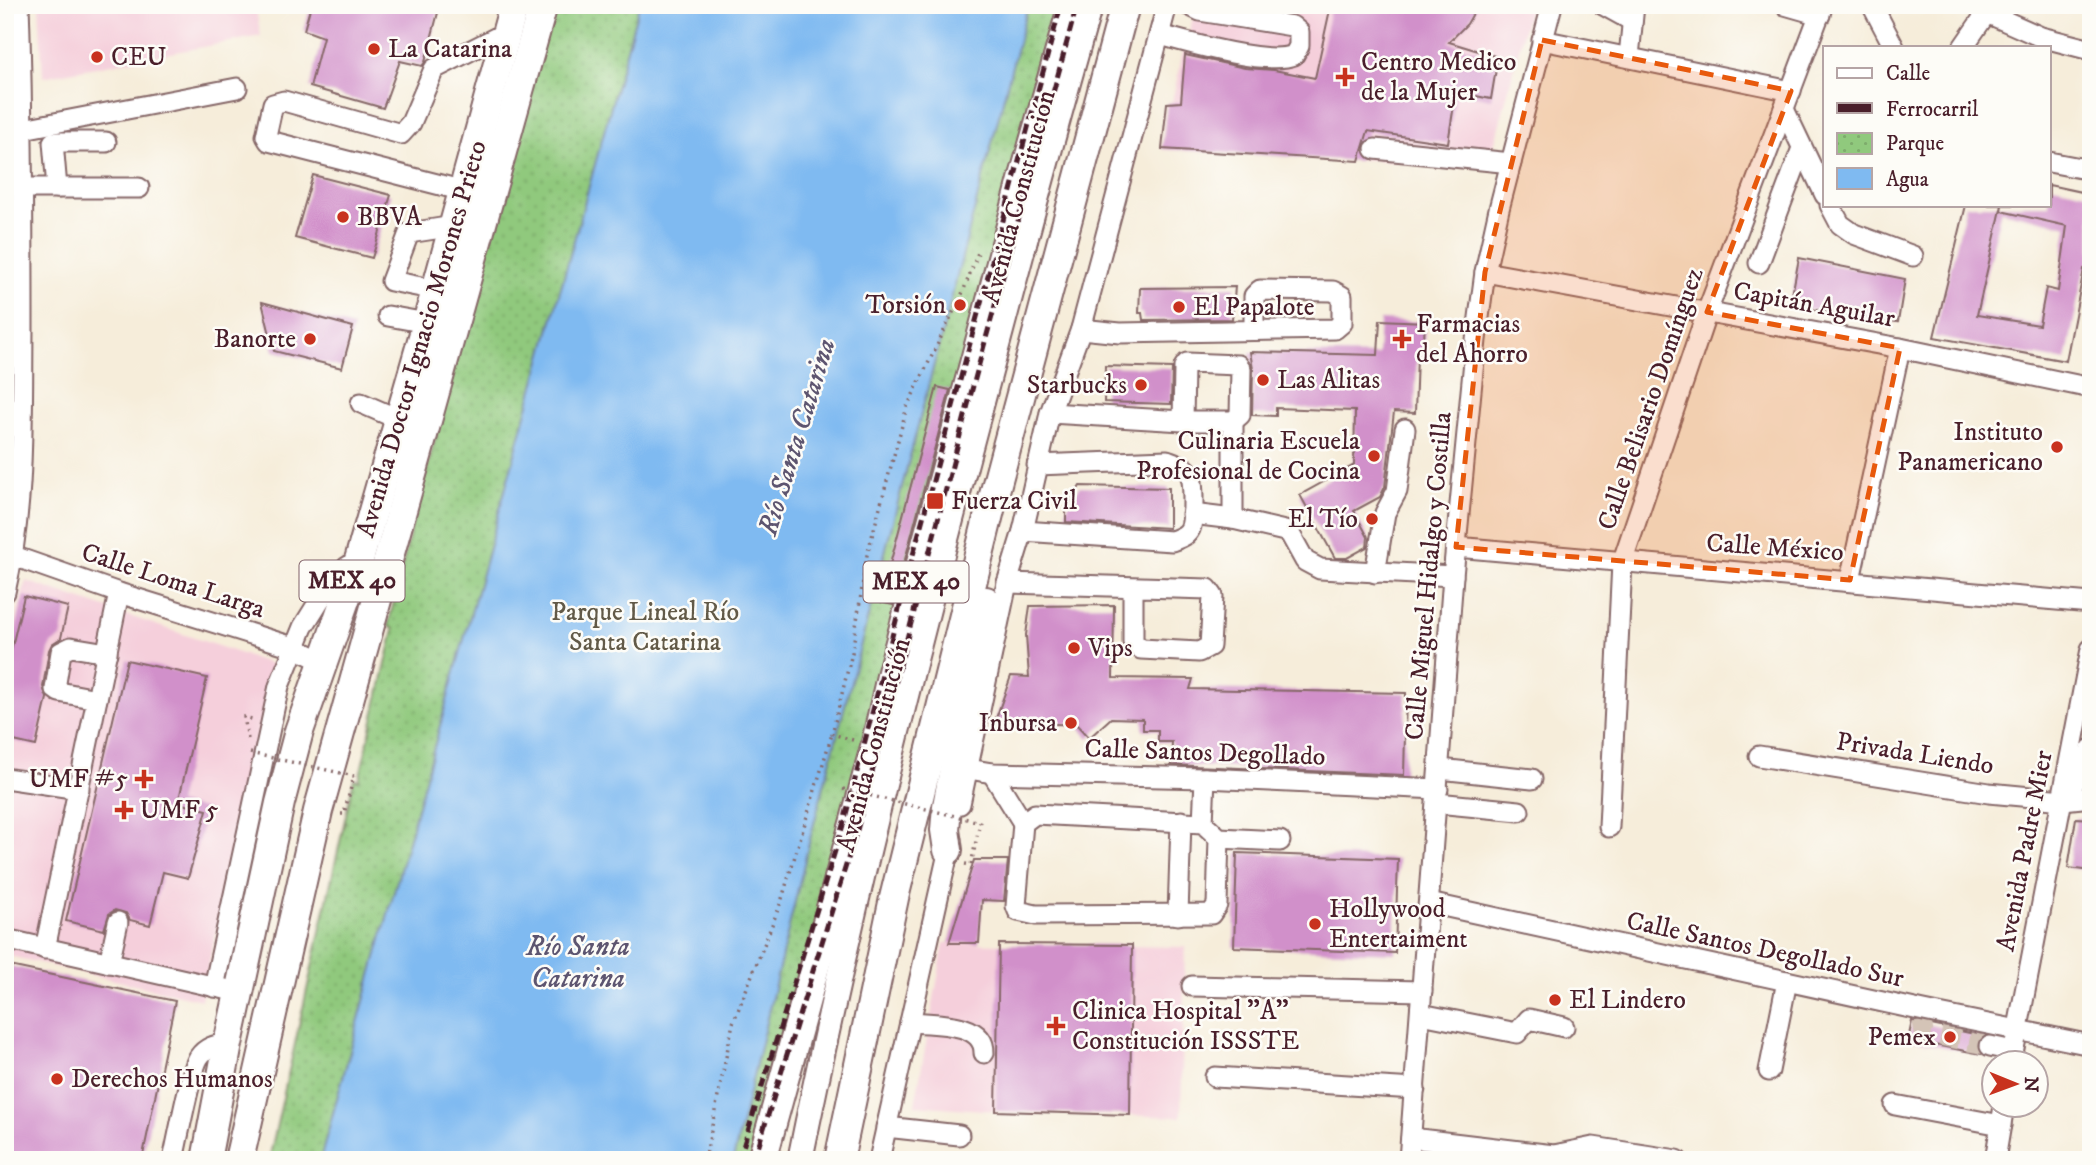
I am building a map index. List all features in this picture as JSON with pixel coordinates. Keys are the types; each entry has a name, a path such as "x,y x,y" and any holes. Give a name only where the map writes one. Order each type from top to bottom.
{"highway":[{"name":"Avenida Doctor Ignacio Morones Prieto","path":"206,1160 228,1044 227,990 299,731 359,561 514,5"},
{"name":"Avenida Doctor Ignacio Morones Prieto","path":"239,1160 318,811 543,5"},
{"name":"Avenida Constitución","path":"762,1160 876,747 895,663 1023,180 1073,5"},
{"name":"Avenida Constitución","path":"839,1160 894,898 991,506 1125,5"},
{"path":"959,858 946,818 996,552 997,527 991,506"}],"main road":[{"name":"Avenida Constitución","path":"800,1160 854,908 940,559 1090,5"},
{"path":"794,1160 811,1105"}],"street":[{"path":"5,592 22,441 23,129 19,5"},
{"path":"879,1160 909,1022 959,858 969,769 1007,583 1023,531 1050,413 1080,329 1167,5"},
{"path":"1160,35 1272,59 1294,55 1299,46 1299,32 1292,26 1200,11 1188,5"},
{"name":"Calle Miguel Hidalgo y Costilla","path":"1409,1160 1453,576 1476,340 1485,272 1552,5"},
{"path":"1603,5 1633,13 1629,57"},
{"path":"1785,5 1822,10"},
{"path":"1872,5 1893,46"},
{"path":"1964,46 1990,9 2042,37 2091,50"},
{"name":"Calle Belisario Domínguez","path":"1609,827 1622,563 1707,312 1822,10"},
{"path":"464,191 269,141 267,136 273,104 284,101 401,134 411,123 434,69 507,32"},
{"path":"1542,40 1629,57 1787,100 1802,148 1823,191"},
{"path":"23,129 237,88"},
{"path":"57,188 53,142 106,142"},
{"path":"1759,262 1802,148"},
{"path":"1375,149 1511,163"},
{"path":"2050,162 2091,170"},
{"path":"23,188 139,188"},
{"path":"1831,206 1840,224 1854,234 1913,256"},
{"path":"436,290 391,281 409,233 454,226"},
{"name":"Capitán Aguilar","path":"1485,272 1900,348 2091,388"},
{"path":"1080,329 1119,333 1254,330 1338,328 1342,323 1342,296 1333,290 1256,291 1254,330"},
{"path":"388,316 427,323"},
{"path":"1850,580 1900,348"},
{"path":"1050,413 1183,421 1233,421 1240,415 1241,369 1235,364 1189,362 1184,367 1183,421"},
{"path":"361,403 400,420"},
{"path":"1233,421 1233,519"},
{"path":"1375,573 1385,513 1397,491 1405,429"},
{"path":"1023,531 1172,541 1183,537 1190,529 1191,474 1182,466 1167,460 1038,466"},
{"path":"1192,514 1233,519 1289,532 1305,561 1313,567 1453,576"},
{"name":"Calle México","path":"1456,547 2091,603"},
{"name":"Calle Loma Larga","path":"9,554 119,593 293,648 324,662"},
{"path":"5,939 227,990 279,686 293,648 331,582 346,566 359,561"},
{"path":"1007,583 1202,587 1212,591 1209,646 1199,652 1136,647 1133,642 1133,587"},
{"path":"45,949 119,593"},
{"path":"97,699 55,689 61,652 71,647 107,653"},
{"name":"Avenida Padre Mier","path":"2013,1050 2091,649"},
{"path":"2063,800 2082,770 2091,749"},
{"name":"Privada Liendo","path":"1759,756 1989,793 2063,800 2091,797"},
{"name":"Calle Santos Degollado","path":"969,769 992,773 1439,787"},
{"path":"992,773 1023,823 1016,900 1018,911 1036,915 1206,915 1215,911 1217,905 1219,838"},
{"path":"5,778 79,789"},
{"path":"1202,823 1205,778"},
{"path":"1439,787 1532,779"},
{"path":"1439,787 1519,811"},
{"path":"1023,823 1035,814 1181,821 1202,823 1219,838 1280,841"},
{"path":"1178,915 1181,821"},
{"name":"Calle Santos Degollado Sur","path":"1429,904 1787,981 1923,1016 2017,1030 2091,1045"},
{"path":"109,962 118,922"},
{"path":"1769,1071 1787,981"},
{"path":"1192,986 1422,991"},
{"path":"1421,1013 1517,1034 1529,1020 1564,1027"},
{"path":"909,1022 967,1029 979,1035 984,1044 984,1052"},
{"path":"173,1160 196,1062 200,1055 213,1045 228,1044"},
{"path":"1990,1046 1998,1050"},
{"path":"1215,1077 1415,1089"},
{"path":"1895,1105 1980,1113"},
{"path":"1995,1160 2001,1120"},
{"path":"886,1127 959,1135"},
{"path":"1411,1138 1554,1155 1593,1147 1677,1160"}],"path":[{"path":"705,1160 733,1023 781,902 832,734 852,653 867,555 907,407 980,248"},
{"path":"244,717 250,753 354,776 344,814"},
{"path":"832,734 854,741"},
{"path":"842,789 980,822 959,858"}],"highlighted area":[{"path":"1542,40 1791,91 1707,312 1900,348 1850,580 1456,547 1485,272"}],"shaded area":[{"name":"CEU","path":"39,5 255,5 261,36 43,77"},
{"name":"Centro Medico de la Mujer","path":"1197,5 1530,5 1489,166 1162,149 1167,103 1172,102"},
{"name":"UMF 5","path":"26,581 274,665 201,1000 5,955 5,662"},
{"name":"Clinica Hospital \"A\" Constitución ISSSTE","path":"944,943 1185,947 1181,1117 996,1111 915,1105"}],"green space":[{"name":"Río Santa Catarina","path":"551,5 1068,5 752,1160 269,1160 354,779 359,780 394,629 388,626 411,529"}],"water":[{"name":"Río Santa Catarina","path":"639,5 1028,5 810,839 733,1160 320,1160"}],"building":[{"name":"La Catarina","path":"311,5 440,5 425,62 422,66 400,61 383,108 310,87 323,37 304,30"},
{"name":"Centro Medico de la Mujer","path":"1331,5 1478,5 1467,24 1449,42 1498,57 1491,99 1456,92 1448,143 1368,131 1359,161 1162,149 1167,103 1181,102 1185,55 1245,68 1274,70 1315,78"},
{"name":"BBVA","path":"313,175 391,195 372,258 295,238"},
{"path":"2050,185 2091,194 2091,271 2084,269 2066,361 1934,337 1966,206 2002,206 1977,315 2039,325 2046,288 2058,291 2067,226 2001,211 2002,206 2050,206"},
{"path":"1799,258 1905,279 1898,322 1790,306"},
{"name":"El Papalote","path":"1235,287 1232,319 1143,320 1142,313 1139,313 1140,288"},
{"name":"Banorte","path":"262,302 353,327 342,368 274,351"},
{"path":"1380,320 1425,322 1423,357 1417,356 1415,413 1394,412 1385,487 1380,497 1354,511 1368,537 1367,547 1347,558 1335,558 1300,495 1354,465 1355,411 1276,408 1276,416 1252,415 1253,369 1250,352 1378,355"},
{"name":"Starbucks","path":"1105,366 1172,368 1171,404 1104,402"},
{"path":"937,387 950,390 893,605 880,602"},
{"path":"1080,486 1169,488 1169,528 1066,522 1066,509"},
{"path":"24,596 68,607 61,638 52,644 49,650 43,687 47,698 36,746 5,739 5,676"},
{"path":"1114,605 1113,678 1193,679 1190,689 1406,693 1404,775 1171,765 1172,742 1158,742 1158,730 1143,730 1143,719 1111,718 1089,738 1077,725 995,721 1011,676 1029,677 1026,635 1030,606"},
{"path":"127,660 207,678 178,803 207,810 188,878 163,872 150,925 130,920 126,913 115,910 109,914 104,930 66,921"},
{"path":"2076,818 2091,819 2091,871 2068,868"},
{"name":"Hollywood Entertaiment","path":"1237,853 1398,859 1395,953 1234,947"},
{"path":"974,860 1008,860 1004,901 982,900 979,943 949,943"},
{"path":"999,944 1132,945 1130,1115 996,1111"},
{"path":"5,965 175,1001 142,1160 5,1160"},
{"name":"Pemex","path":"1912,1021 1984,1036 1978,1044 1980,1054 1908,1040"}],"tunnel":[{"path":"1922,1021 1924,1033 1990,1046"}],"railway":[{"path":"739,1160 844,822 1061,5"},
{"path":"754,1160 857,830 970,397 1077,5"}],"place":[{"name":"La Catarina","path":"374,49"},
{"name":"CEU","path":"97,57"},
{"name":"Centro Medico de la Mujer","path":"1345,77"},
{"name":"BBVA","path":"343,217"},
{"name":"Torsión","path":"960,305"},
{"name":"El Papalote","path":"1179,307"},
{"name":"Banorte","path":"310,339"},
{"name":"Farmacias del Ahorro","path":"1402,339"},
{"name":"Las Alitas","path":"1263,380"},
{"name":"Starbucks","path":"1141,385"},
{"name":"Instituto Panamericano","path":"2057,447"},
{"name":"Culinaria Escuela Profesional de Cocina","path":"1374,456"},
{"name":"Fuerza Civil","path":"935,501"},
{"name":"El Tío","path":"1372,519"},
{"name":"Vips","path":"1074,648"},
{"name":"Inbursa","path":"1071,723"},
{"name":"UMF #5","path":"144,779"},
{"name":"UMF 5","path":"124,810"},
{"name":"Hollywood Entertaiment","path":"1315,924"},
{"name":"El Lindero","path":"1555,1000"},
{"name":"Clinica Hospital \"A\" Constitución ISSSTE","path":"1056,1026"},
{"name":"Pemex","path":"1950,1037"},
{"name":"Derechos Humanos","path":"57,1079"}],"park label":[{"name":"Parque Lineal Río Santa Catarina","path":"645,627"}]}
